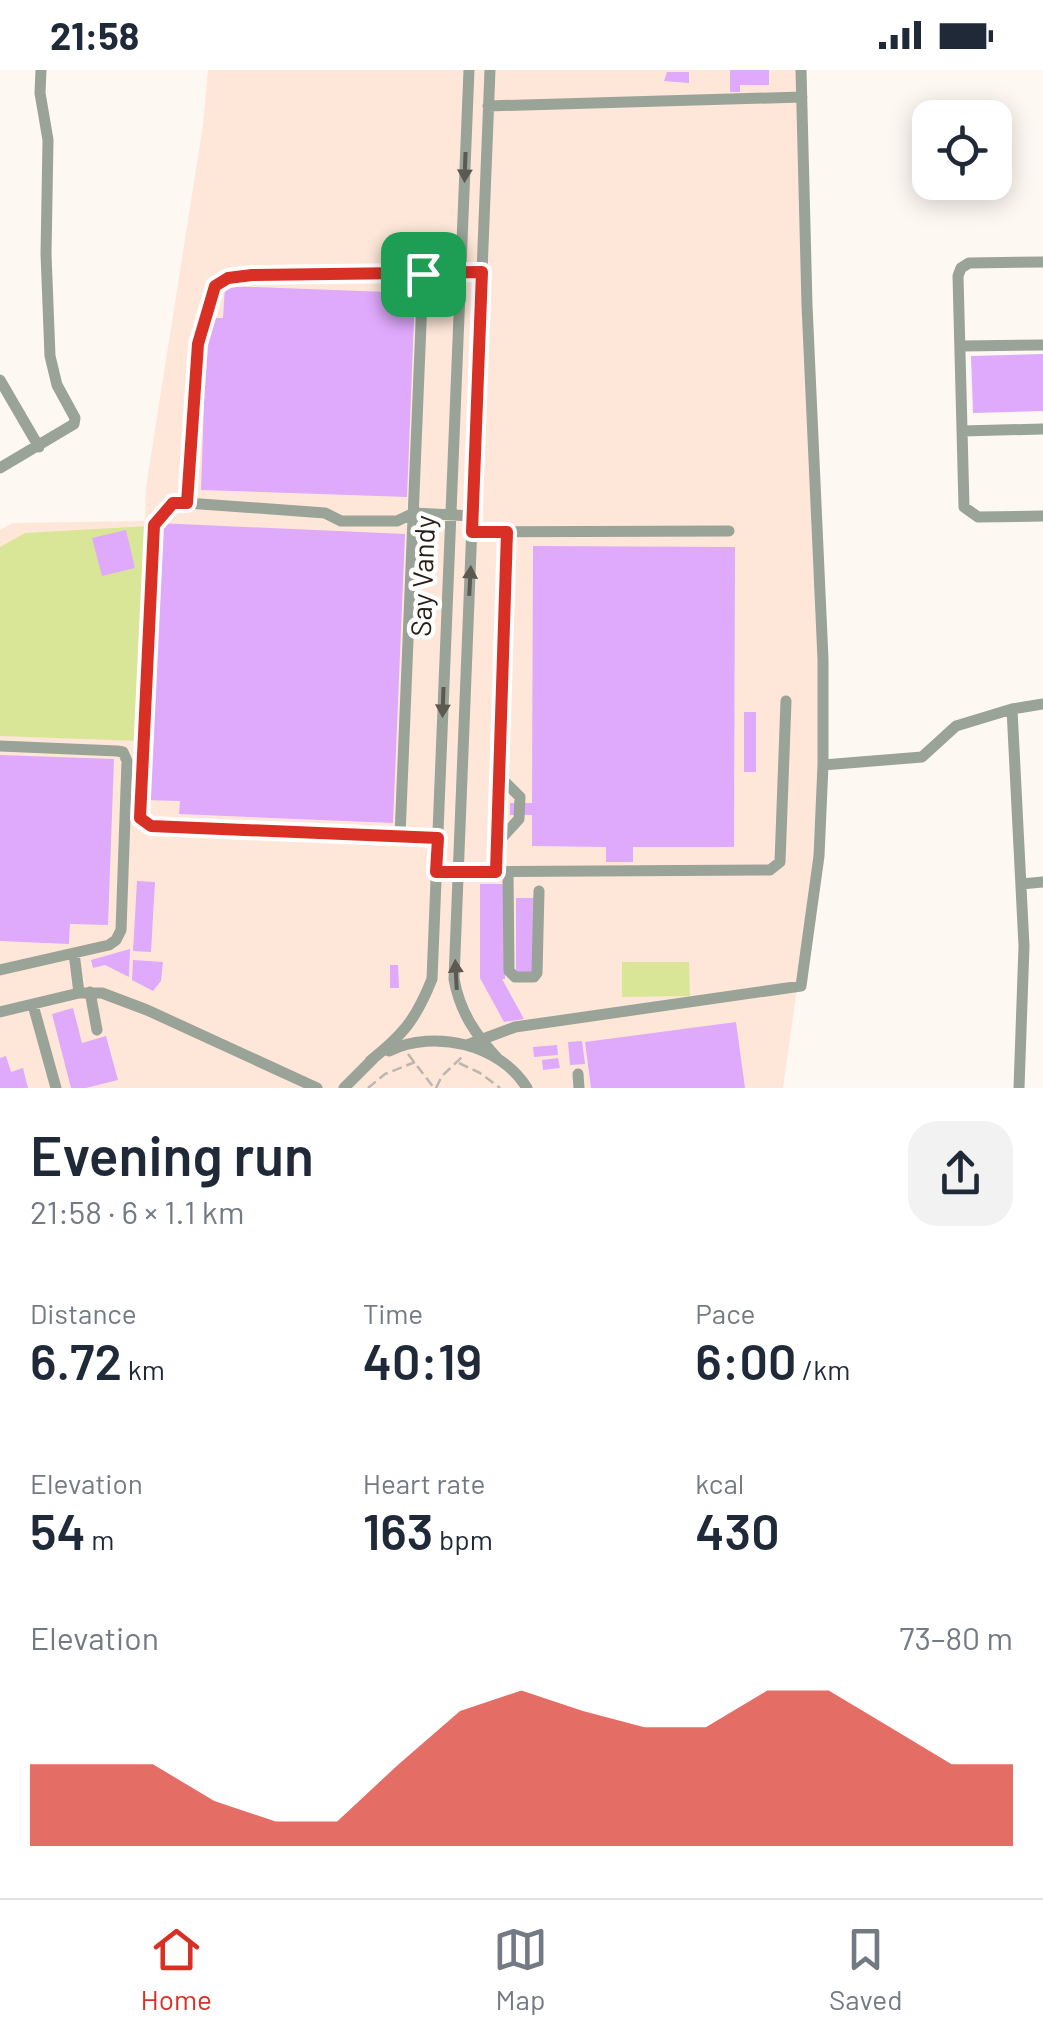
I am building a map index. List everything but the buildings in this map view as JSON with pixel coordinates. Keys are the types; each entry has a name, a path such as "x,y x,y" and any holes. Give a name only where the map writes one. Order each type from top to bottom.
{"street":[{"path":"0,468 69,430 75,418 57,385 50,356 46,254 48,140 40,93 41,70"},
{"name":"Say Vandy","path":"344,1088 399,1038 418,1014 432,979 470,70"},
{"name":"Say Vandy","path":"490,70 454,979 473,1043 498,1059 527,1088"},
{"path":"370,1061 400,1046 434,1040 473,1043 515,1027 801,986 819,856 823,765 822,624 801,70"},
{"path":"488,106 802,97"},
{"path":"1043,262 969,263 958,276 964,506 978,517 1043,516"},
{"path":"187,503 198,344 215,286 228,278 252,275 482,272"},
{"path":"400,836 423,274"},
{"path":"962,346 1043,345"},
{"path":"0,380 39,447"},
{"path":"962,431 1043,430"},
{"path":"438,838 151,826 140,818 154,525 173,503 325,513 341,521 396,522 414,512 473,516"},
{"path":"472,532 729,531"},
{"path":"507,532 497,843 508,971 515,977 534,977 537,973 538,891"},
{"path":"436,872 770,870 780,862 786,701"},
{"path":"823,765 922,757 956,726 1043,704"},
{"path":"1012,709 1024,998 1019,1088"},
{"path":"0,746 117,751 125,755 121,930 116,940 109,945 0,970"},
{"path":"497,843 519,820 520,797 499,776"},
{"path":"1021,884 1043,882"},
{"path":"74,953 98,1030"},
{"path":"0,1012 85,993 114,997 317,1088"},
{"path":"33,1005 56,1088"},
{"path":"578,1074 579,1088"}],"path":[{"path":"400,1046 435,1088 473,1043"},
{"path":"368,1088 385,1074 415,1062"},
{"path":"456,1062 500,1088"}],"shaded area":[{"path":"208,70 799,70 827,777 783,1088 0,1088 0,530 13,523 145,521 146,487 203,125"}],"green space":[{"path":"149,526 140,741 0,736 0,547 25,533"},
{"path":"622,962 689,962 690,996 622,997"}],"route":[{"path":"482,272 472,532 507,532 496,872 436,872 438,838 144,823 140,818 154,525 173,503 187,503 198,344 215,286 228,278 252,275 423,274 482,272"}]}
